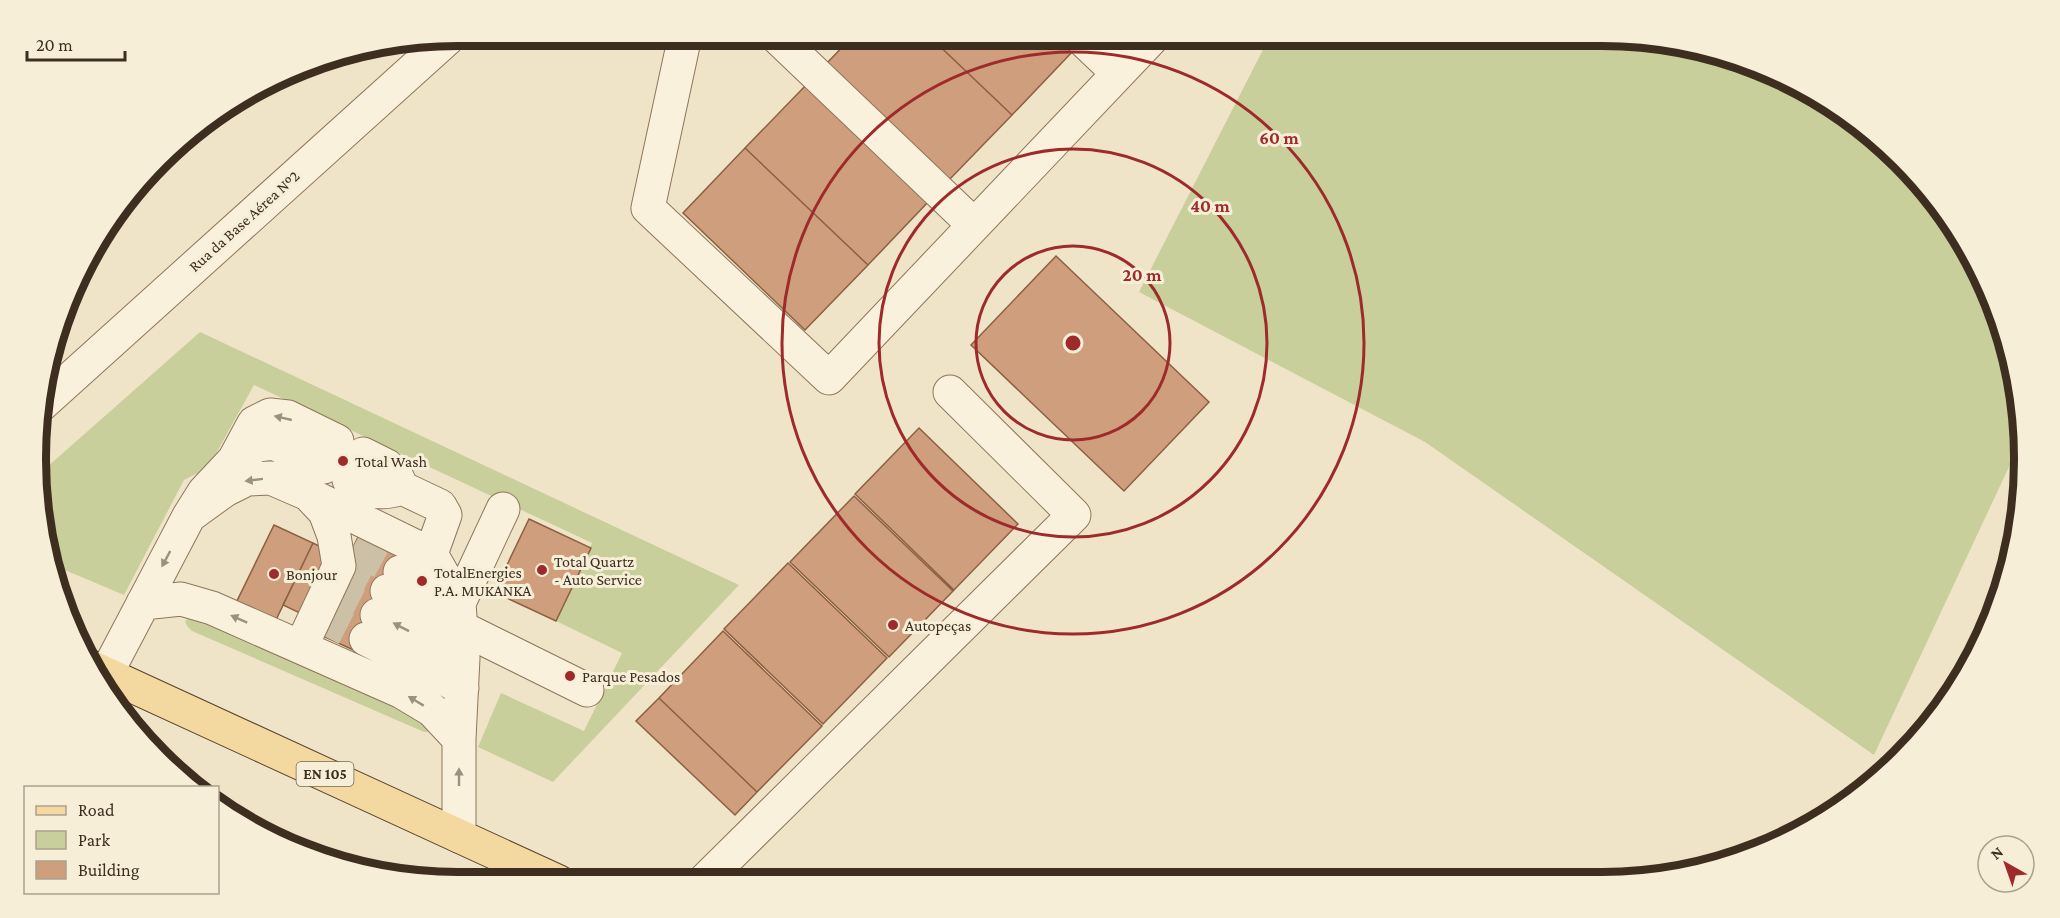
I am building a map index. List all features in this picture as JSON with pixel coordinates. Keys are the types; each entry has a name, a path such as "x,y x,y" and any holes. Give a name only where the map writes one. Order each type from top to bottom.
{"main road":[{"name":"EN 105","path":"107,674 537,872"}],"street":[{"path":"684,46 648,208 829,378 1145,46"},
{"path":"786,46 974,225"},
{"path":"1089,46 1118,74"},
{"name":"Rua da Base Aérea Nº2","path":"51,396 438,47"},
{"path":"713,872 1074,515 950,392"},
{"path":"102,665 143,603 204,492 234,460 254,423 270,415 288,417 336,467 431,554 461,645"},
{"path":"301,647 339,566 344,542 325,512 336,467"},
{"path":"189,516 225,490 247,479 271,478 336,467 375,492 387,493 402,488 440,506 445,515 431,554"},
{"path":"459,836 461,645 503,509"},
{"path":"143,603 181,599 212,608 402,692 432,711 459,739"},
{"path":"461,645 382,604 461,645 587,690"}],"green space":[{"path":"1265,46 1601,46 1681,54 1734,68 1807,102 1830,116 1873,149 1911,187 1944,230 1958,253 1992,326 2006,379 2014,456 1874,755 1425,442 1139,292"},
{"path":"200,332 739,585 553,782 478,747 501,693 584,731 622,653 556,621 592,543 254,385 208,468 184,480 124,595 62,569 50,513 46,468"},
{"path":"190,617 197,618 430,719 435,728 430,732 424,732 192,631 185,621"}],"building":[{"path":"843,46 940,46 1012,115 949,180 827,63"},
{"path":"940,46 1070,46 1074,50 1012,115"},
{"path":"808,83 930,200 868,265 745,148"},
{"path":"745,148 868,265 805,330 683,213"},
{"path":"1056,256 1209,402 1124,491 971,345"},
{"path":"919,428 1018,524 954,590 855,494"},
{"path":"854,496 953,591 889,657 790,562"},
{"path":"372,508 419,531 360,653 314,632 319,622 283,605 313,543 347,560"},
{"name":"Total Quartz - Auto Service","path":"529,519 591,548 556,621 494,592"},
{"name":"Bonjour","path":"274,525 313,543 274,624 235,605"},
{"path":"788,563 887,658 823,724 724,629"},
{"path":"723,631 822,726 757,792 659,698"},
{"path":"659,698 757,792 735,815 636,721"}],"tunnel":[{"path":"353,547 400,572"},
{"path":"339,566 387,591"},
{"path":"328,590 377,615"},
{"path":"317,614 366,639"}],"place":[{"name":"Total Wash","path":"343,461"},
{"name":"Total Quartz - Auto Service","path":"542,570"},
{"name":"Bonjour","path":"274,574"},
{"name":"TotalEnergies P.A. MUKANKA","path":"422,581"},
{"name":"Autopeças","path":"893,625"},
{"name":"Parque Pesados","path":"570,676"}]}
